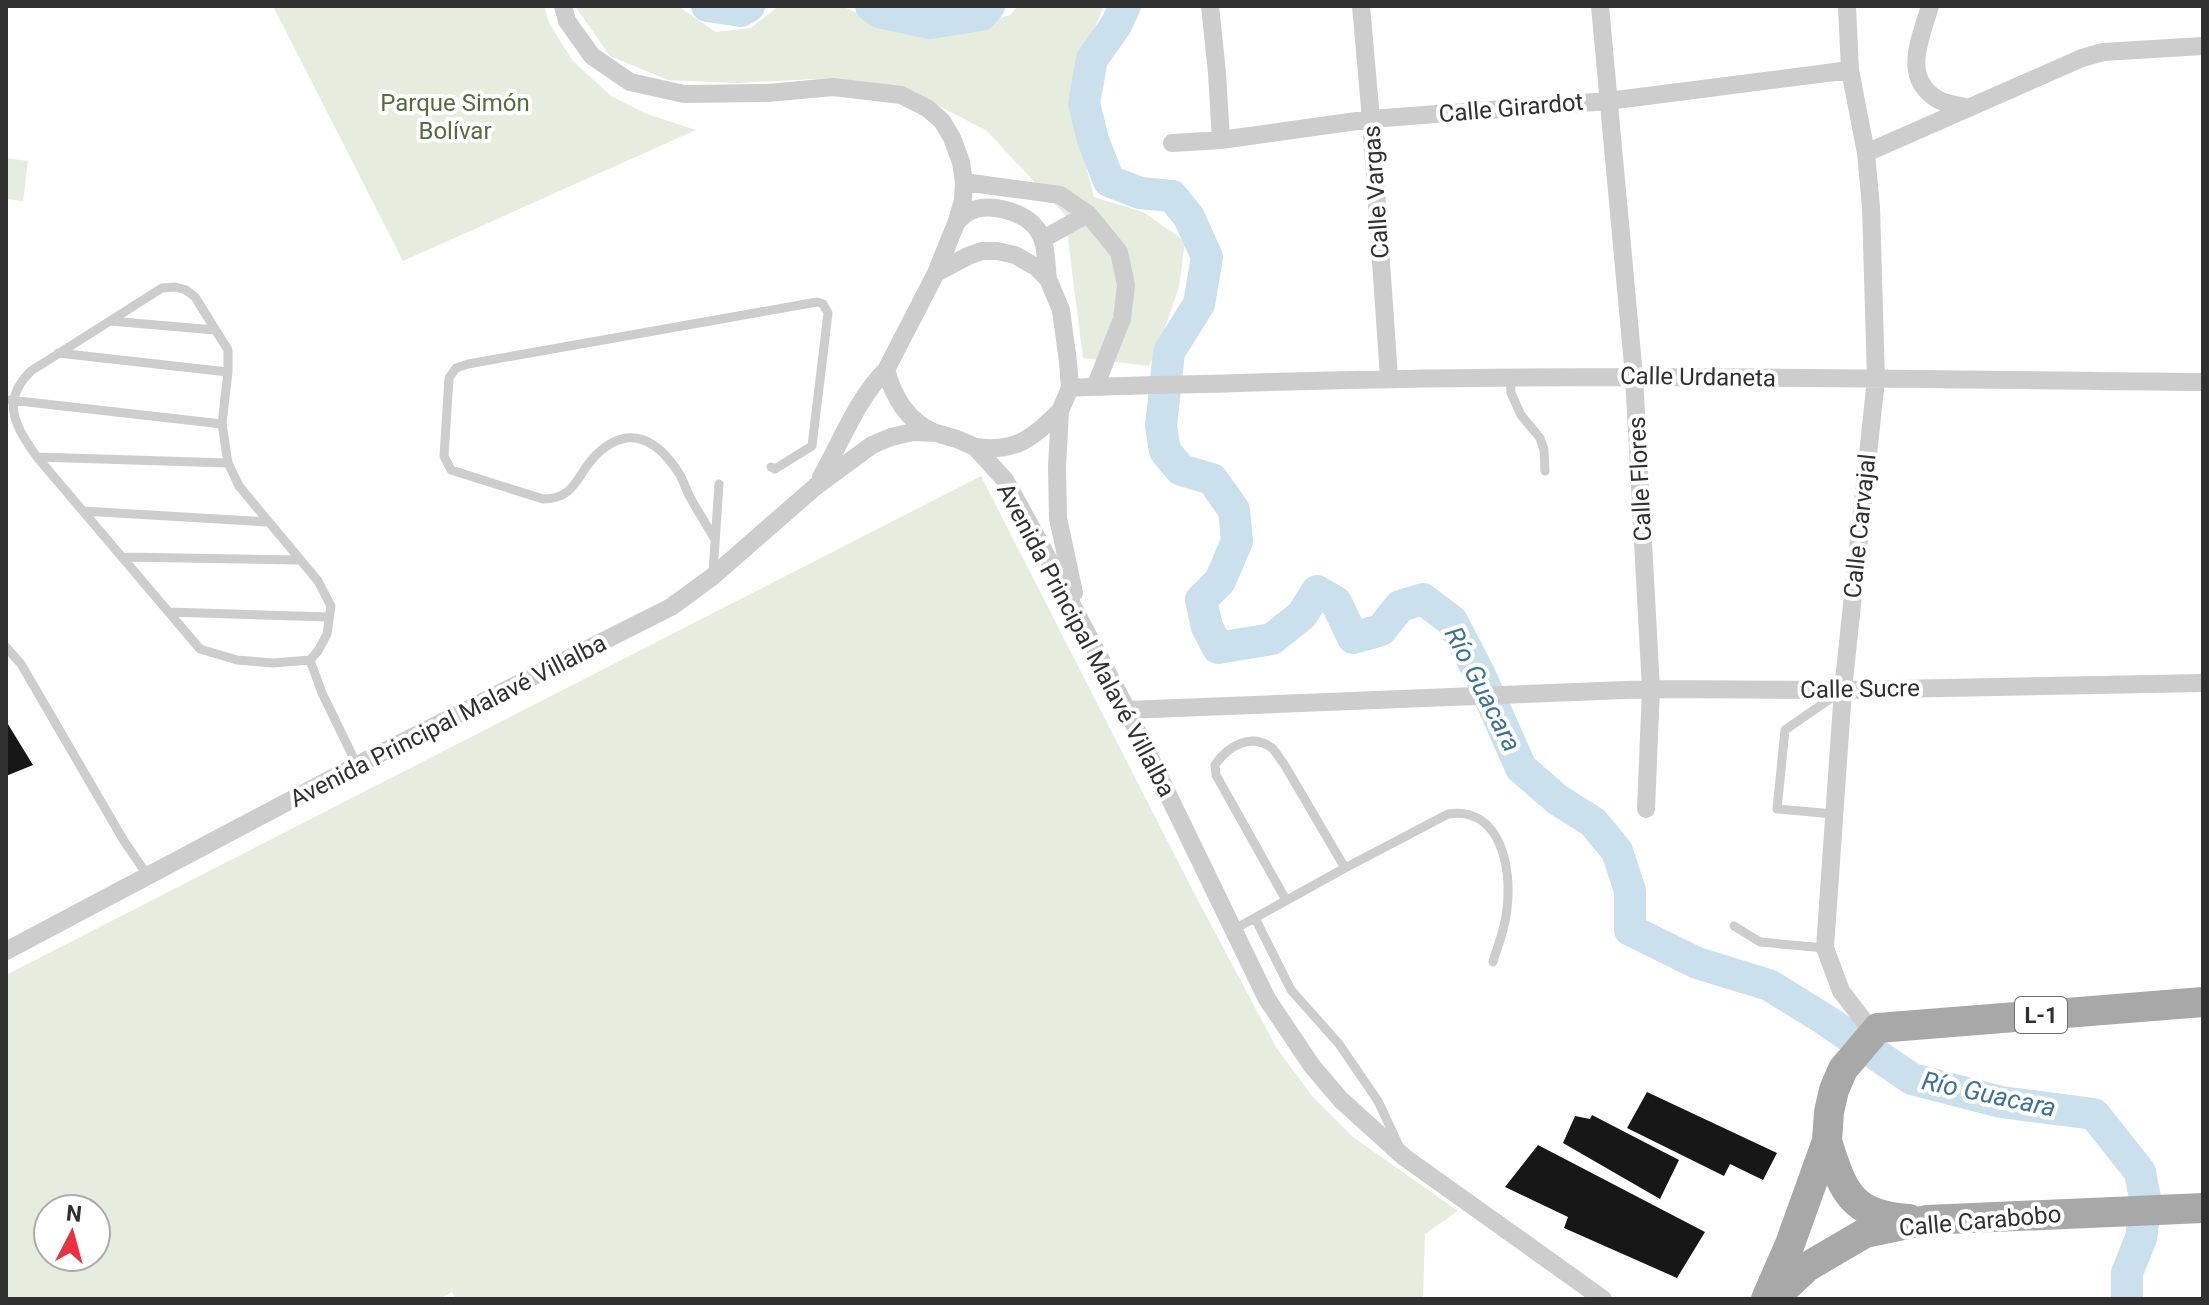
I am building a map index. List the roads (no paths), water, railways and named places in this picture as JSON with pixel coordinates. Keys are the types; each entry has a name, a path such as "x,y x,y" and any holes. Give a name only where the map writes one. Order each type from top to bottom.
{"main road":[{"name":"L-1","path":"1874,1034 2203,1002"},
{"path":"1766,1299 1799,1221 1827,1141 1834,1090 1843,1069 1874,1034"},
{"path":"1827,1141 1849,1195 1869,1210 1896,1218 1927,1220"},
{"name":"Calle Carabobo","path":"1773,1299 1807,1267 1865,1233 1927,1220 2203,1208"}],"street":[{"path":"563,6 567,21 592,56 630,82 684,94 768,93 833,87 901,95 927,108 942,121 952,138 964,182 957,221 936,273 886,370 877,378 815,487"},
{"path":"1210,6 1221,140"},
{"name":"Calle Vargas","path":"1361,6 1389,377"},
{"name":"Calle Flores","path":"1600,6 1634,376 1651,689 1646,809"},
{"name":"Calle Carvajal","path":"1847,6 1850,70 1866,153 1871,207 1876,379 1843,690 1825,948 1841,991 1874,1034"},
{"path":"1930,6 1915,59 1915,72 1923,86 1938,99 1968,108"},
{"path":"1866,153 2082,58 2103,52 2203,46"},
{"name":"Calle Girardot","path":"1172,143 1221,140 1371,119 1608,101 1850,70"},
{"path":"964,182 1060,195 1088,214 1119,252 1126,285 1122,319 1101,386"},
{"path":"957,221 978,208 999,209 1026,219 1037,228 1043,239 1048,279 1061,310 1070,388 1060,411 1058,518 1078,616"},
{"path":"1043,239 1088,214"},
{"path":"936,273 968,256 982,251 997,251 1015,255 1036,267 1048,279"},
{"path":"886,370 890,385 909,417 936,433"},
{"name":"Calle Urdaneta","path":"1070,388 1389,377 1634,376 2203,382"},
{"path":"975,447 996,450 1033,437 1060,411"},
{"name":"Avenida Principal Malavé Villalba","path":"6,951 357,765 671,607 712,577 815,487 872,445 913,432 936,433 975,447 1005,480 1127,710 1267,999 1312,1066 1341,1100 1404,1157 1603,1299"},
{"name":"Calle Sucre","path":"1127,710 1651,689 1843,690 2203,683"}],"lane":[{"path":"162,288 186,290 195,297 215,330 228,350 222,424 228,463 239,486 318,581 331,606 327,634 310,660 273,663 237,660 200,649 37,457 14,425 10,400 17,382 162,288"},
{"path":"715,540 681,476 662,451 631,436 616,441 596,455 568,493 556,499 543,499 451,470 444,456 449,378 456,368 468,364 817,302 823,304 828,313 812,446 775,469 771,467"},
{"path":"110,321 215,330"},
{"path":"58,353 228,372"},
{"path":"1510,377 1511,393 1521,415 1540,438 1545,471"},
{"path":"10,400 222,424"},
{"path":"37,457 228,463"},
{"path":"712,577 719,484"},
{"path":"83,511 267,522"},
{"path":"122,557 299,560"},
{"path":"169,612 329,617"},
{"path":"6,647 21,664 124,841 148,876"},
{"path":"310,660 322,693 357,765"},
{"path":"1834,814 1777,809 1785,730 1843,690"},
{"path":"1286,900 1216,775 1215,765 1223,752 1248,741 1259,742 1273,749 1345,868"},
{"path":"1233,930 1345,868 1448,814 1458,812 1476,817 1488,825 1499,841 1509,875 1507,911 1493,962"},
{"path":"1255,918 1291,990 1339,1044 1378,1101 1404,1157"},
{"path":"1734,926 1760,942 1825,948"}],"waterway":[{"name":"Río Guacara","path":"707,6 741,11 749,6"},
{"name":"Río Guacara","path":"871,6 879,12 930,23 981,15 989,6"},
{"name":"Río Guacara","path":"1125,6 1116,25 1092,59 1084,103 1093,140 1109,181 1140,193 1172,196 1189,217 1207,257 1199,304 1169,352 1161,426 1165,451 1181,470 1212,479 1234,510 1237,541 1220,581 1201,600 1207,627 1218,648 1272,639 1302,615 1317,591 1336,602 1353,638 1381,630 1400,606 1423,599 1452,621 1521,768 1558,800 1593,822 1617,851 1630,891 1630,930 1697,963 1769,985 1912,1079 2001,1102 2094,1114 2140,1172 2146,1203 2141,1238 2127,1273 2127,1299"}],"park label":[{"name":"Parque Simón Bolívar","path":"455,117"}]}
